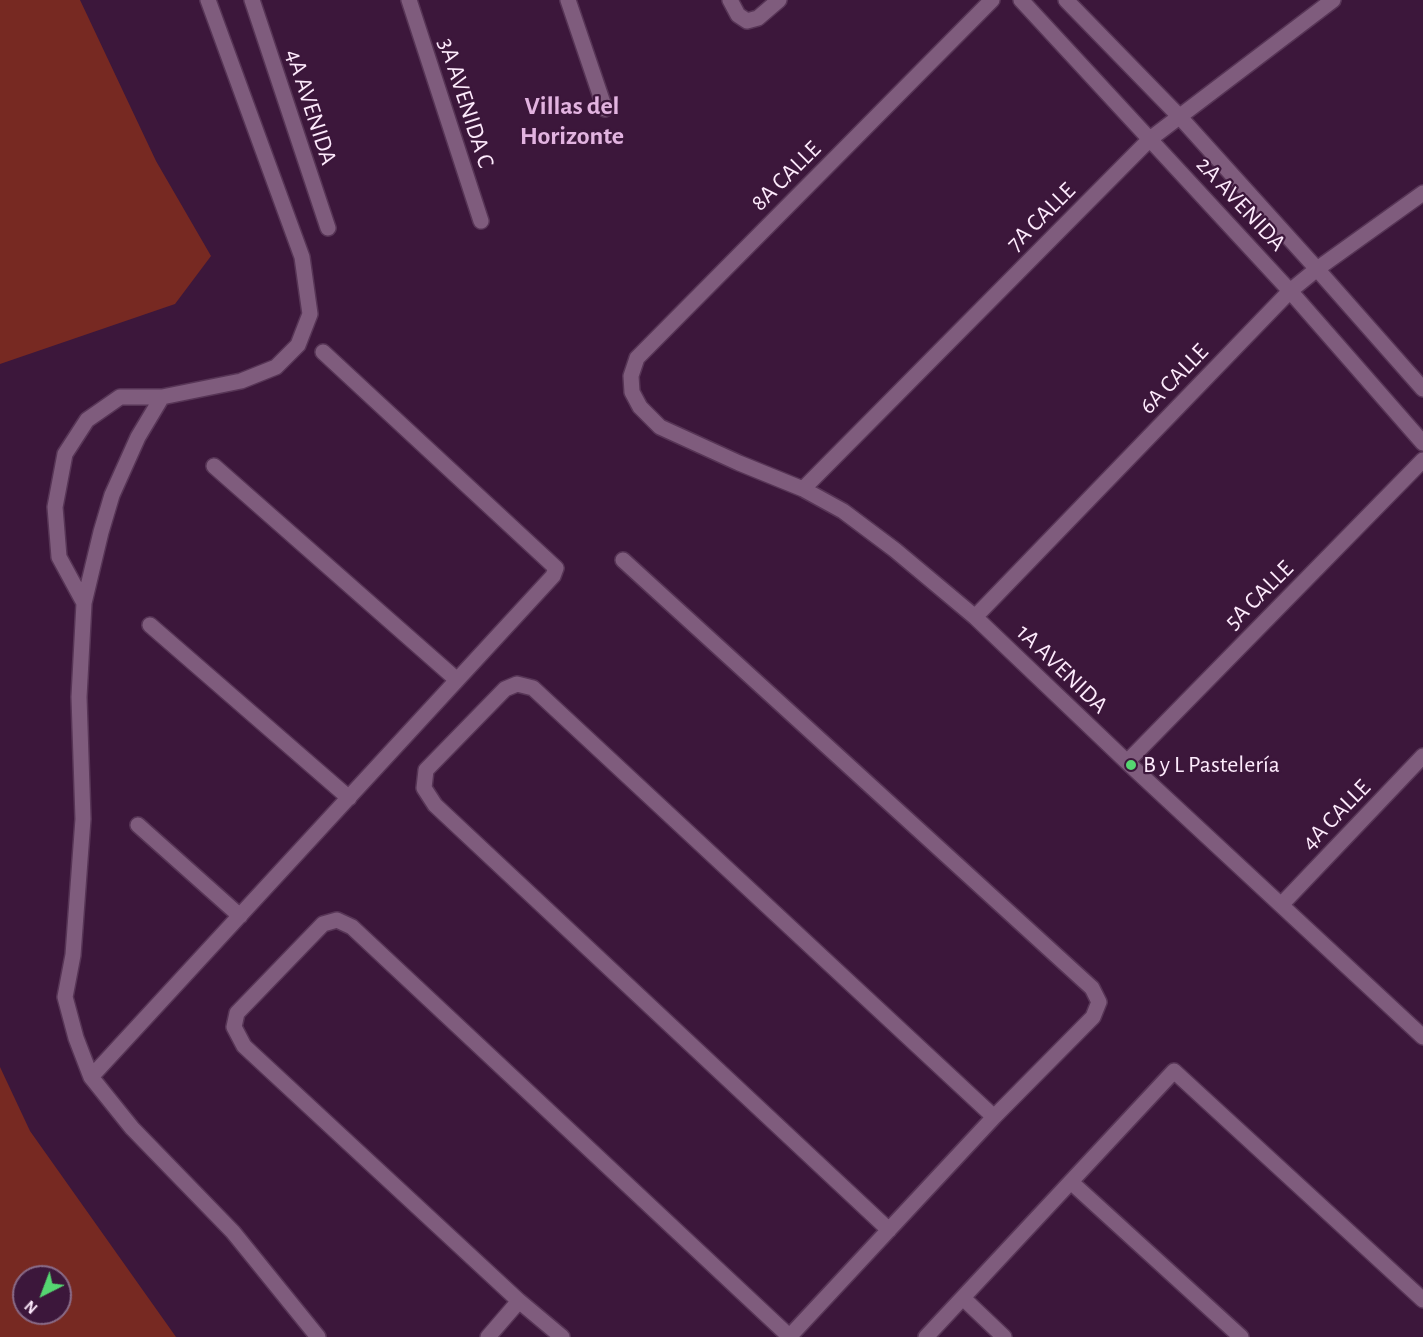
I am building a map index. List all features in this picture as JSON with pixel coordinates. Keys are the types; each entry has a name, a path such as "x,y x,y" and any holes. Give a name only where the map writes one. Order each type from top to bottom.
{"street":[{"path":"84,603 59,557 55,507 65,454 87,420 120,397 162,397 241,381 276,367 298,345 310,314 302,257 208,0"},
{"name":"4A AVENIDA","path":"252,0 328,228"},
{"name":"3A AVENIDA C","path":"409,0 481,221"},
{"path":"568,0 605,109"},
{"path":"730,0 738,15 747,21 758,18 779,0"},
{"name":"8A CALLE","path":"632,392 631,376 638,358 992,0"},
{"name":"2A AVENIDA","path":"1021,0 1290,291 1423,443"},
{"name":"2A AVENIDA","path":"1066,0 1179,116 1423,389"},
{"name":"7A CALLE","path":"803,489 1150,139 1333,0"},
{"name":"6A CALLE","path":"975,617 1290,291 1423,193"},
{"path":"92,1077 553,576 556,568 323,352"},
{"name":"1A AVENIDA","path":"632,392 640,407 660,427 739,464 803,489 843,511 895,550 975,617 1127,762 1423,1037"},
{"path":"162,397 138,437 112,495 84,603 79,697 83,819 72,955 65,997 76,1038 92,1077 132,1128 233,1232 318,1337"},
{"name":"5A CALLE","path":"1127,762 1423,460"},
{"path":"213,466 457,680"},
{"path":"562,1337 519,1301 244,1046 234,1027 237,1013 323,924 337,921 352,927 790,1337 994,1116 1093,1017 1100,1002 1092,988 623,560"},
{"path":"150,626 349,798"},
{"path":"889,1230 435,805 424,788 426,770 505,689 517,684 533,688 994,1116"},
{"name":"4A CALLE","path":"1281,905 1423,756"},
{"path":"138,825 240,916"},
{"path":"926,1337 1174,1071 1423,1300"},
{"path":"1071,1182 1241,1337"},
{"path":"963,1298 1004,1337"},
{"path":"488,1337 519,1301"}],"shaded area":[{"path":"0,0 80,0 156,161 211,256 175,304 0,364"},
{"path":"0,1067 30,1131 176,1337 0,1337"}],"place":[{"name":"B y L Pastelería","path":"1131,765"}],"district":[{"name":"Villas del Horizonte","path":"572,121"}]}
